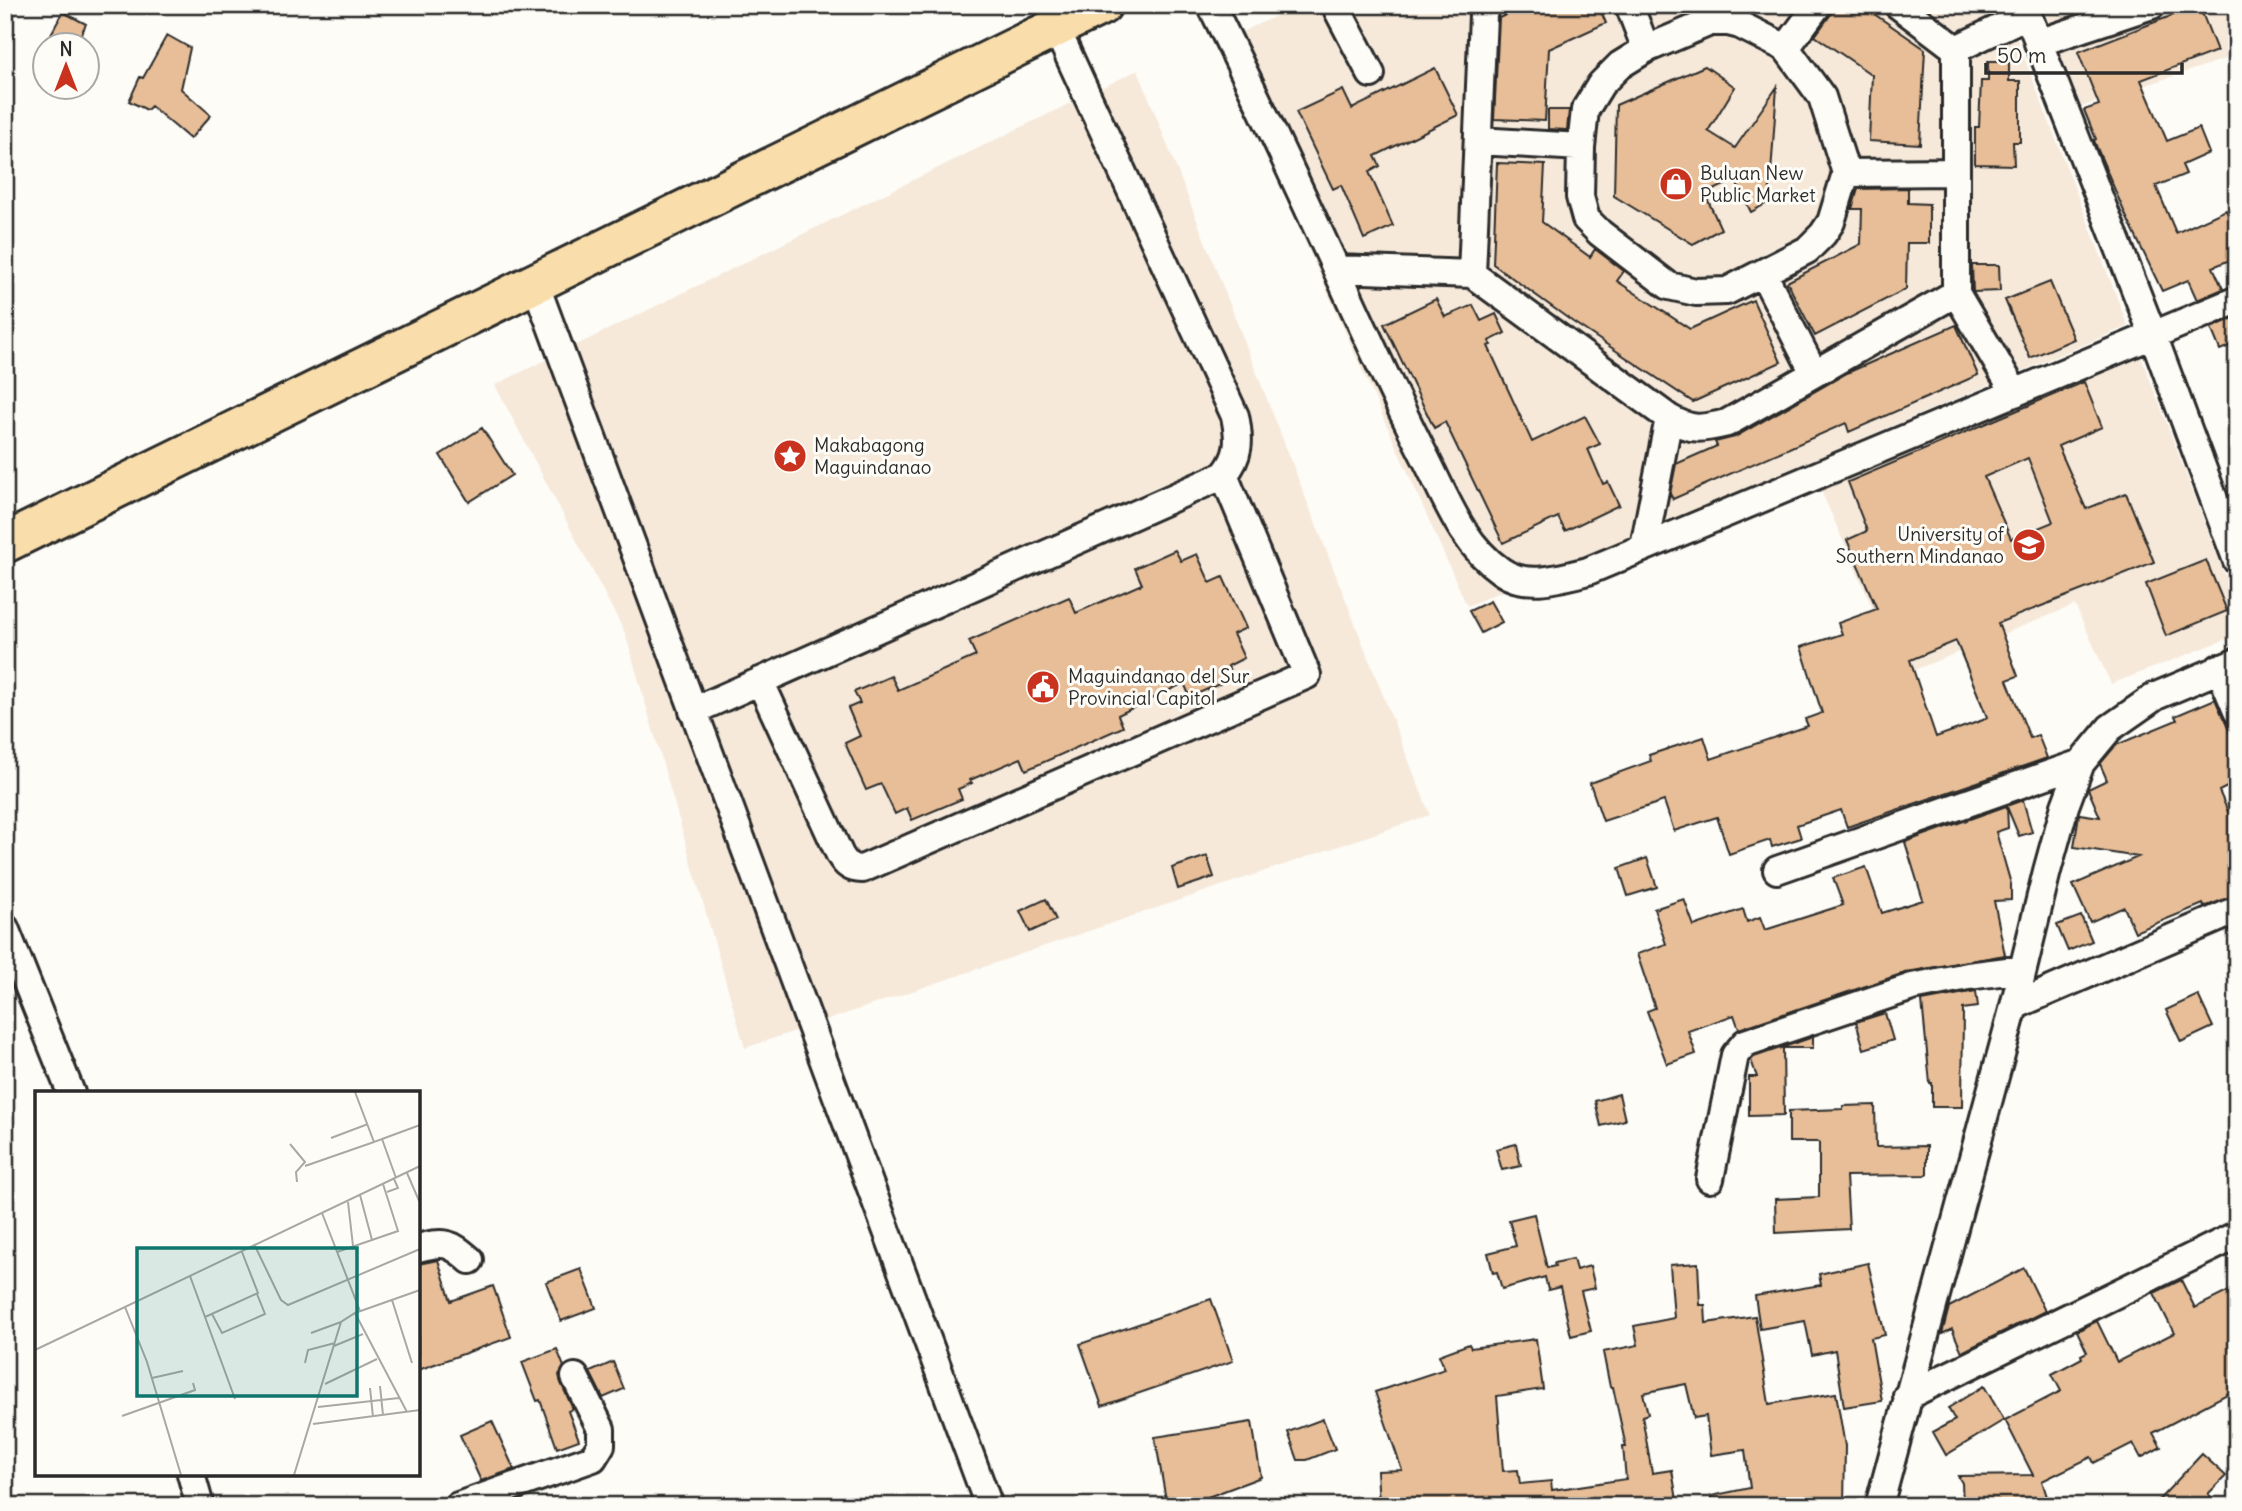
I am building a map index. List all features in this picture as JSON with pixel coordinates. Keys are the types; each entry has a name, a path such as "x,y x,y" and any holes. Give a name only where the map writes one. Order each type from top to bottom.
{"highway":[{"path":"5,543 1102,5"}],"street":[{"path":"1211,5 1258,100 1396,399 1463,533 1486,560 1503,573 1518,579 1555,580 1588,571 2237,300"},
{"path":"1335,5 1371,74"},
{"path":"1472,274 1483,15 1486,5"},
{"path":"1629,5 1646,49"},
{"path":"1786,48 1818,5"},
{"path":"1898,5 1956,49"},
{"path":"2038,43 2152,5"},
{"path":"1956,49 2026,10 2153,335 2237,561"},
{"path":"1710,22 1740,25 1786,48 1822,97 1846,173 1831,222 1807,250 1727,291 1696,292 1669,286 1586,219 1580,197 1584,110 1601,83 1620,65 1646,49 1710,22"},
{"path":"693,711 1224,475 1231,466 1238,452 1239,435 1235,416 1056,27"},
{"path":"1956,49 1956,293 2015,393"},
{"path":"1478,141 1581,146"},
{"path":"1846,173 1956,172"},
{"path":"1336,270 1472,274 1669,418 1684,427 1704,429 1727,423 1956,293"},
{"path":"1763,272 1814,373"},
{"path":"535,283 989,1506"},
{"path":"1644,547 1669,418"},
{"path":"760,681 840,855 853,869 862,869 1307,675 1224,475"},
{"path":"1880,1506 1907,1396 2014,1006 2047,871 2065,806 2081,763 2110,728 2146,702 2228,665 2237,711"},
{"path":"1777,870 2081,763"},
{"path":"2014,1006 2237,910"},
{"path":"5,928 70,1091"},
{"path":"1710,1179 1735,1055 1745,1043 1912,987 2023,969"},
{"path":"1907,1396 2237,1235"},
{"path":"420,1248 446,1243 470,1260"},
{"path":"458,1506 593,1458 601,1445 601,1429 575,1377"},
{"path":"192,1476 201,1506"}],"shaded area":[{"name":"Buluan New Public Market","path":"1300,5 2004,5 2128,326 1467,606 1217,43"},
{"path":"2042,5 2237,5 2237,55 2081,107"},
{"path":"1138,70 1430,815 745,1048 625,633 495,385"},
{"name":"University of Southern Mindanao","path":"2141,356 2237,607 2237,635 2111,684 2075,605 1902,675 1819,486"}],"building":[{"path":"1527,5 1598,5 1606,23 1549,49 1545,121 1494,119 1499,18"},
{"path":"1834,5 1861,5 1925,49 1920,144 1869,141 1872,75 1815,36 1831,14"},
{"path":"2199,5 2217,51 2141,80 2167,141 2199,128 2209,153 2182,165 2186,174 2156,186 2176,233 2226,210 2237,234 2237,257 2213,267 2223,289 2197,300 2188,280 2162,291 2126,216 2084,110 2099,105 2078,52"},
{"path":"63,12 86,24 82,32 52,32"},
{"path":"167,35 190,48 181,89 211,115 190,139 151,106 147,110 129,101 140,77 143,78"},
{"path":"1988,61 2009,61 2009,81 2020,81 2020,142 2013,142 2014,165 1975,164 1975,127 1979,127 1981,81 1988,81"},
{"path":"1705,66 1735,87 1708,131 1735,148 1777,87 1769,202 1751,212 1735,180 1705,194 1721,229 1693,244 1614,196 1616,105"},
{"path":"1435,68 1458,115 1375,156 1380,166 1369,172 1393,226 1364,239 1341,185 1333,189 1296,112 1343,90 1352,109"},
{"path":"1548,110 1569,110 1567,130 1548,129"},
{"path":"1497,163 1545,165 1542,222 1590,257 1595,249 1624,271 1617,281 1690,329 1753,300 1781,362 1693,402 1573,322 1493,264"},
{"path":"1908,188 1908,203 1929,204 1929,243 1907,243 1906,289 1815,336 1787,282 1861,244 1862,209 1852,209 1858,189"},
{"path":"1972,265 1999,265 2000,291 1973,292"},
{"path":"2050,282 2074,339 2030,358 2005,300"},
{"path":"1436,299 1445,317 1473,305 1481,321 1496,314 1505,333 1489,341 1491,345 1488,346 1532,442 1585,416 1600,444 1588,449 1603,484 1608,482 1619,505 1565,531 1558,517 1503,543 1445,422 1434,428 1384,324"},
{"path":"2236,317 2237,343 2220,350 2211,328"},
{"path":"1956,325 1978,375 1849,432 1846,423 1673,499 1670,494 1676,464 1717,446 1715,442 1735,437 1847,373"},
{"path":"2084,382 2102,427 2058,446 2086,509 2126,493 2154,562 1998,623 2018,676 2007,680 2030,738 2038,735 2047,758 1847,827 1841,810 1797,825 1801,838 1772,847 1770,840 1729,854 1717,817 1674,831 1664,801 1603,821 1590,783 1651,761 1649,755 1704,737 1711,759 1808,726 1805,719 1822,713 1801,647 1842,634 1838,623 1877,609 1847,540 1867,531 1848,482","holes":["2028,458 2053,522 2011,539 1984,477","1956,641 1987,717 1936,737 1910,660"]},
{"path":"482,428 512,475 469,502 440,455"},
{"name":"Maguindanao del Sur Provincial Capitol","path":"1175,550 1181,561 1197,554 1210,583 1223,577 1246,628 1233,634 1244,658 1228,666 1233,678 1190,697 1184,683 1118,715 1123,727 1026,770 1021,758 970,780 972,783 958,789 962,799 912,820 907,808 895,814 881,784 866,790 845,743 860,736 848,708 860,703 854,692 891,676 898,690 976,656 969,641 1069,597 1076,613 1142,584 1135,568"},
{"path":"2206,560 2227,611 2166,636 2146,584"},
{"path":"1490,601 1502,622 1481,633 1469,611"},
{"path":"2215,699 2237,748 2237,782 2219,791 2237,832 2237,895 2204,907 2203,904 2135,932 2124,907 2090,922 2073,885 2138,857 2074,847 2079,814 2100,817 2088,789 2107,780 2100,764 2116,745 2177,720 2175,716"},
{"path":"2023,800 2032,832 2019,836 2007,807 2008,828 1996,832 2011,884 2011,900 1994,901 2005,955 1907,972 1739,1029 1734,1015 1688,1031 1696,1054 1667,1064 1647,1011 1655,1008 1637,954 1666,944 1654,909 1684,899 1694,926 1743,909 1747,922 1760,917 1765,930 1843,905 1833,878 1866,867 1882,913 1923,900 1905,842"},
{"path":"1207,856 1214,877 1178,889 1172,868"},
{"path":"1647,858 1657,887 1628,896 1619,868"},
{"path":"1046,899 1056,920 1030,932 1020,911"},
{"path":"2081,916 2092,941 2068,951 2057,925"},
{"path":"1976,991 1978,1007 1963,1009 1962,1107 1932,1107 1932,1083 1922,1001"},
{"path":"2198,995 2213,1027 2181,1042 2166,1010"},
{"path":"1885,1013 1893,1040 1864,1049 1856,1022"},
{"path":"1813,1037 1813,1048 1783,1048 1784,1115 1749,1116 1749,1077 1757,1077 1751,1060 1754,1057"},
{"path":"1619,1094 1625,1120 1601,1126 1595,1101"},
{"path":"1875,1105 1876,1147 1927,1146 1927,1175 1846,1176 1849,1229 1776,1233 1775,1199 1819,1197 1819,1142 1789,1142 1789,1111"},
{"path":"1516,1144 1521,1166 1502,1170 1496,1149"},
{"path":"1534,1214 1547,1268 1555,1266 1554,1263 1573,1259 1576,1270 1590,1266 1595,1288 1581,1291 1591,1331 1571,1336 1560,1287 1548,1290 1545,1277 1502,1289 1497,1272 1493,1273 1488,1253 1516,1246 1509,1220"},
{"path":"438,1260 451,1301 493,1286 511,1337 420,1369 420,1264"},
{"path":"1698,1263 1700,1305 1705,1305 1706,1323 1755,1316 1769,1404 1836,1393 1845,1446 1844,1506 1712,1506 1711,1496 1750,1488 1745,1450 1711,1455 1706,1416 1694,1418 1686,1384 1643,1393 1648,1414 1642,1416 1652,1473 1672,1470 1678,1506 1421,1506 1421,1502 1379,1504 1377,1471 1402,1470 1375,1392 1445,1369 1439,1355 1469,1344 1471,1348 1536,1339 1543,1389 1497,1396 1503,1471 1518,1470 1520,1484 1551,1481 1552,1490 1626,1479 1623,1447 1626,1447 1603,1352 1638,1345 1634,1326 1674,1318 1670,1265"},
{"path":"1868,1263 1885,1335 1871,1338 1882,1401 1844,1407 1835,1350 1812,1355 1805,1321 1760,1329 1755,1296 1821,1285 1819,1274"},
{"path":"2024,1268 2045,1311 1962,1352 1952,1329 1942,1334 1949,1307"},
{"path":"581,1269 596,1308 561,1321 546,1282"},
{"path":"2181,1280 2195,1308 2237,1287 2237,1389 2153,1433 2161,1447 2141,1458 2133,1443 2094,1463 2091,1457 2042,1481 2050,1506 1963,1506 1962,1483 1958,1476 2033,1475 2005,1420 2061,1391 2052,1374 2082,1358 2081,1355 2087,1352 2077,1331 2097,1321 2117,1362 2174,1333 2154,1293"},
{"path":"1211,1299 1233,1361 1102,1406 1080,1344"},
{"path":"557,1349 564,1367 559,1375 573,1409 568,1411 579,1440 557,1448 540,1400 537,1401 522,1362"},
{"path":"613,1362 624,1389 603,1398 590,1372"},
{"path":"1984,1386 2004,1420 1946,1455 1933,1432 1955,1420 1948,1408"},
{"path":"1323,1419 1335,1449 1307,1460 1298,1460 1288,1432"},
{"path":"492,1421 514,1469 481,1481 460,1435"},
{"path":"1252,1422 1261,1477 1184,1506 1167,1506 1155,1437"},
{"path":"2202,1454 2226,1476 2208,1494 2221,1506 2153,1506"}],"place":[{"name":"Buluan New Public Market","path":"1676,184"},
{"name":"Makabagong Maguindanao","path":"790,456"},
{"name":"University of Southern Mindanao","path":"2029,545"},
{"name":"Maguindanao del Sur Provincial Capitol","path":"1043,687"}]}
